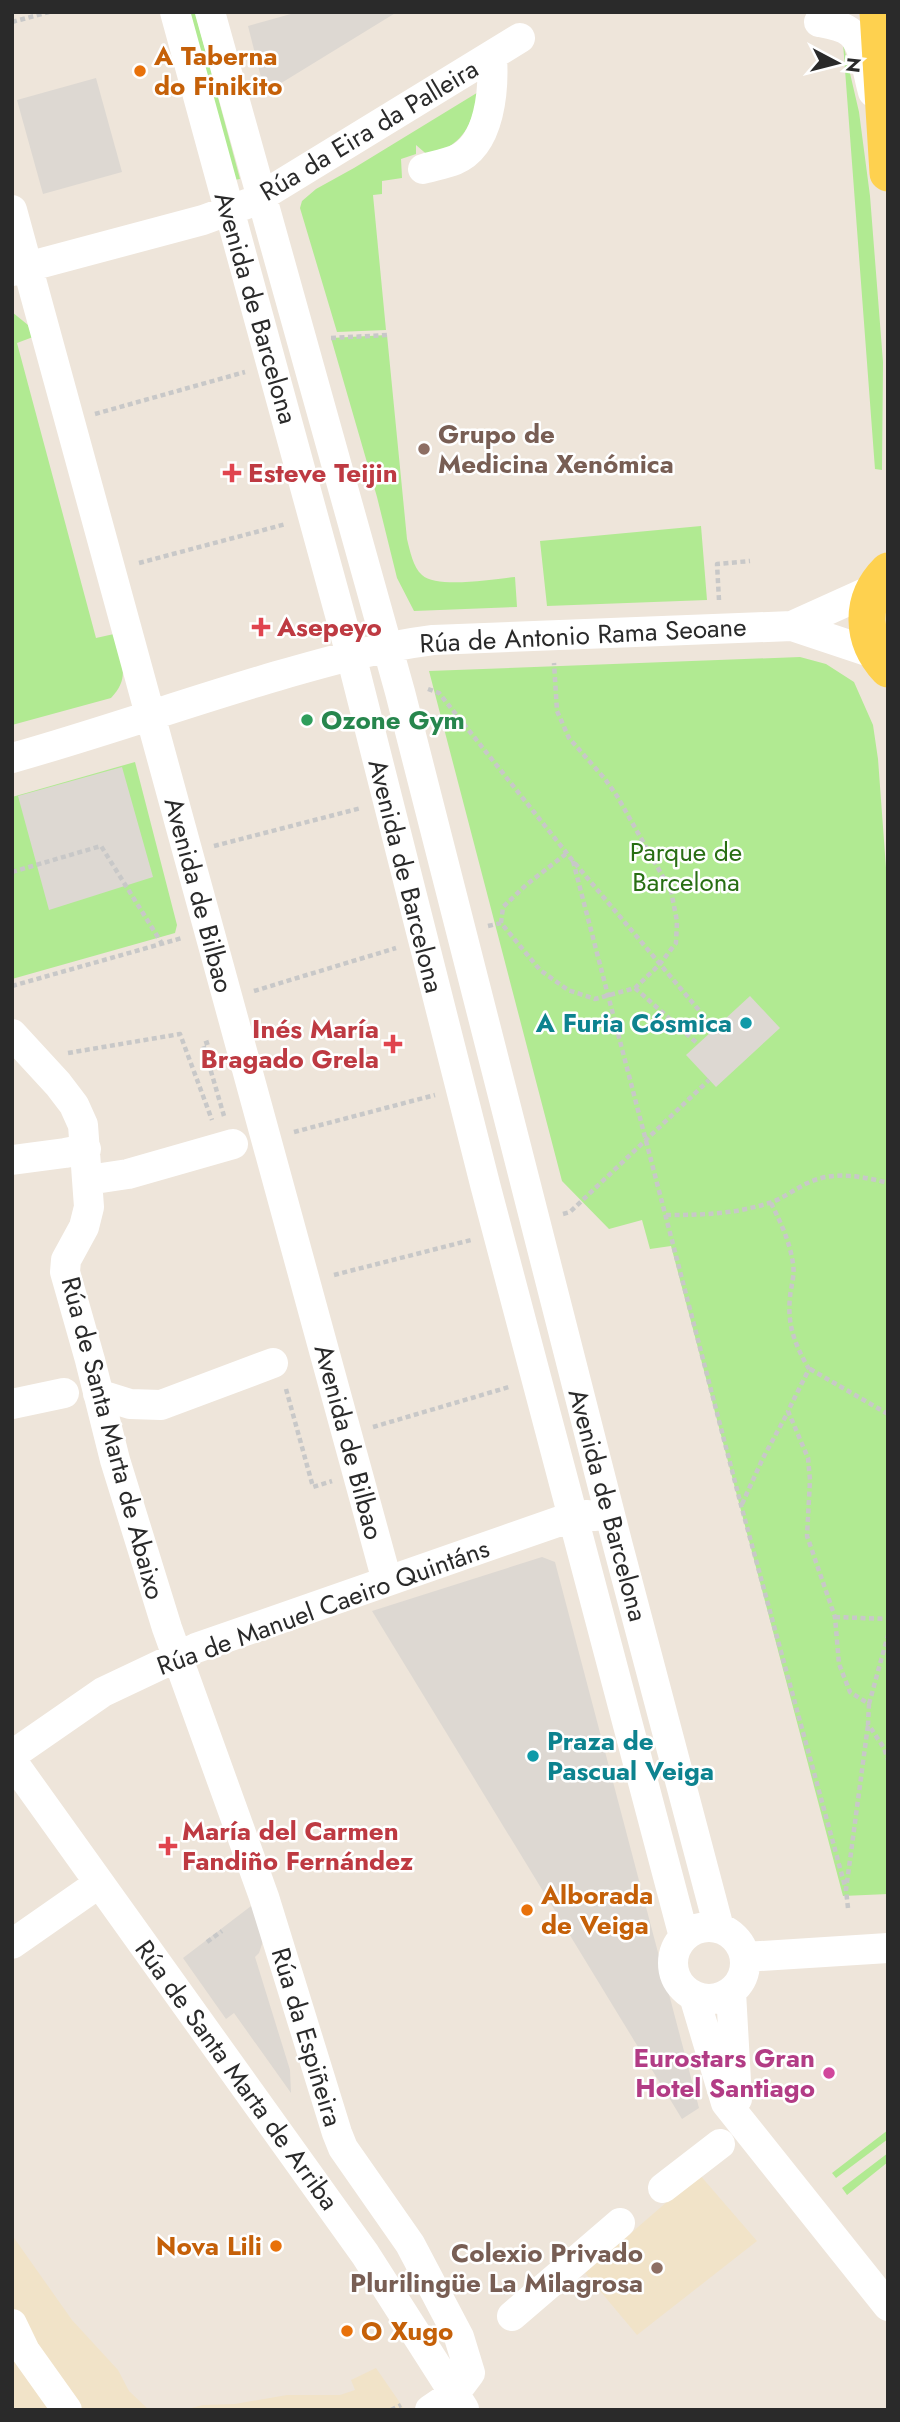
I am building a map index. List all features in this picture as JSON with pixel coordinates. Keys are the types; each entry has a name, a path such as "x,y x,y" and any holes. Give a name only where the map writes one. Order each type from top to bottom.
{"main road":[{"path":"877,12 888,173"},
{"path":"883,572 869,600 866,621 869,641 885,665"}],"street":[{"name":"Avenida de Barcelona","path":"175,12 351,655 449,1093 575,1517 684,1937"},
{"name":"Avenida de Barcelona","path":"210,12 387,646 719,1928 736,1939 745,1957"},
{"path":"820,15 851,33 859,43 885,135"},
{"name":"Rúa da Eira da Palleira","path":"20,270 203,220 261,197 520,38"},
{"path":"423,169 458,159 478,140 489,112 494,79 492,55"},
{"name":"Avenida de Bilbao","path":"12,210 20,270 151,715 387,1581"},
{"name":"Rúa de Antonio Rama Seoane","path":"792,625 883,572"},
{"name":"Rúa de Antonio Rama Seoane","path":"12,758 92,736 182,704 351,655 387,646 433,640 792,625 885,665"},
{"name":"Rúa de Santa Marta de Abaixo","path":"12,1034 36,1058 74,1105 83,1125 89,1207 84,1227 66,1260 65,1272 115,1460 177,1657"},
{"path":"449,1093 499,1082"},
{"path":"88,1180 128,1174 227,1138"},
{"path":"12,1160 86,1149"},
{"path":"98,1394 131,1404 161,1405 279,1374"},
{"path":"12,1404 64,1393"},
{"name":"Rúa de Manuel Caeiro Quintáns","path":"12,1755 103,1692 213,1641 575,1517 596,1516 612,1522"},
{"name":"Rúa da Espiñeira","path":"177,1657 264,1897 340,2141 410,2244 459,2337 470,2373 460,2402"},
{"name":"Rúa de Santa Marta de Arriba","path":"12,1761 365,2254 460,2402"},
{"path":"12,1944 98,1884"},
{"path":"719,1928 700,1927 684,1937 673,1954 674,1974 685,1990 694,1996 713,1999 731,1992 743,1977 745,1957 888,1948"},
{"path":"731,1992 738,2117"},
{"path":"694,1996 726,2103 888,2306"},
{"path":"663,2188 720,2144"},
{"path":"512,2316 620,2223"},
{"path":"12,2324 25,2351 67,2410"},
{"path":"416,2407 460,2402"}],"path":[{"path":"12,22 49,12"},
{"path":"331,338 387,335"},
{"path":"93,415 253,370"},
{"path":"131,565 294,522"},
{"path":"719,600 717,564 750,561"},
{"path":"554,659 557,711 569,738 617,796 671,891 677,921 676,943 660,964 635,988 595,999 568,990 540,970 501,923 503,907 567,853"},
{"path":"424,687 439,693 573,861 715,1028"},
{"path":"206,848 367,807"},
{"path":"12,872 100,846 161,942 12,986"},
{"path":"573,861 741,1505 846,1890 848,1908"},
{"path":"484,927 501,923"},
{"path":"245,993 400,947"},
{"path":"635,988 698,1044"},
{"path":"36,1058 180,1034 227,1138"},
{"path":"207,1059 227,1138"},
{"path":"556,1217 570,1212 709,1080"},
{"path":"283,1135 449,1093"},
{"path":"666,1215 718,1215 771,1203 817,1179 843,1175 888,1182"},
{"path":"771,1203 785,1231 794,1267 790,1329 796,1346 809,1369 888,1414"},
{"path":"321,1278 472,1240"},
{"path":"741,1505 809,1369"},
{"path":"279,1374 313,1487 340,1479"},
{"path":"362,1430 512,1387"},
{"path":"788,1411 808,1458 810,1480 807,1536 835,1616 839,1664 850,1692 869,1704"},
{"path":"835,1616 888,1619"},
{"path":"846,1890 869,1704 888,1635"},
{"path":"868,1724 884,1748 888,1760"},
{"path":"207,1942 222,1931"},
{"path":"391,2410 416,2407"}],"shaded area":[{"path":"298,12 397,12 265,93 248,26"},
{"path":"96,78 122,172 43,194 17,100"},
{"path":"122,767 153,877 49,910 18,796"},
{"path":"750,996 780,1028 716,1087 686,1055"},
{"name":"Praza de Pascual Veiga","path":"542,1557 555,1562 699,2108 682,2119 372,1611"},
{"path":"255,1903 263,1941 255,1957 290,2070 291,2093 234,2013 226,2019 183,1958"},
{"name":"Colexio Privado Plurilingüe La Milagrosa","path":"699,2174 757,2241 637,2335 585,2273"},
{"path":"12,2235 72,2320 118,2370 129,2391 149,2410 12,2410"},
{"path":"376,2368 405,2410 183,2410 287,2395 340,2395 355,2390 351,2380"}],"green space":[{"path":"188,12 195,12 240,179 234,180"},
{"path":"843,43 859,112 870,196 883,362 882,470 875,469"},
{"path":"480,91 469,125 459,138 431,158 416,145 416,154 401,159 402,178 382,181 382,194 373,195 386,330 337,332 300,208 302,201 316,189"},
{"path":"12,312 28,325 33,337 17,343 96,638 114,634 123,675 111,698 12,725"},
{"path":"387,335 407,539 414,563 422,575 440,582 515,577 517,607 414,611 397,578 377,497 331,338"},
{"path":"701,526 707,600 547,606 540,541"},
{"name":"Parque de Barcelona","path":"800,657 826,664 854,682 873,725 888,895 888,1894 843,1896 671,1246 650,1249 642,1220 609,1229 562,1181 429,671"},
{"path":"135,762 177,925 175,933 12,979 12,797"},
{"path":"888,2130 888,2139 836,2178 832,2173"},
{"path":"888,2153 888,2162 847,2195 842,2188"}],"place":[{"name":"A Taberna do Finikito","path":"140,71"},
{"name":"Grupo de Medicina Xenómica","path":"424,449"},
{"name":"Esteve Teijin","path":"232,473"},
{"name":"Asepeyo","path":"261,627"},
{"name":"Ozone Gym","path":"307,720"},
{"name":"A Furia Cósmica","path":"746,1023"},
{"name":"Inés María Bragado Grela","path":"393,1044"},
{"name":"Praza de Pascual Veiga","path":"533,1756"},
{"name":"María del Carmen Fandiño Fernández","path":"168,1846"},
{"name":"Alborada de Veiga","path":"527,1910"},
{"name":"Eurostars Gran Hotel Santiago","path":"829,2073"},
{"name":"Nova Lili","path":"276,2246"},
{"name":"Colexio Privado Plurilingüe La Milagrosa","path":"657,2268"},
{"name":"O Xugo","path":"347,2331"}]}
